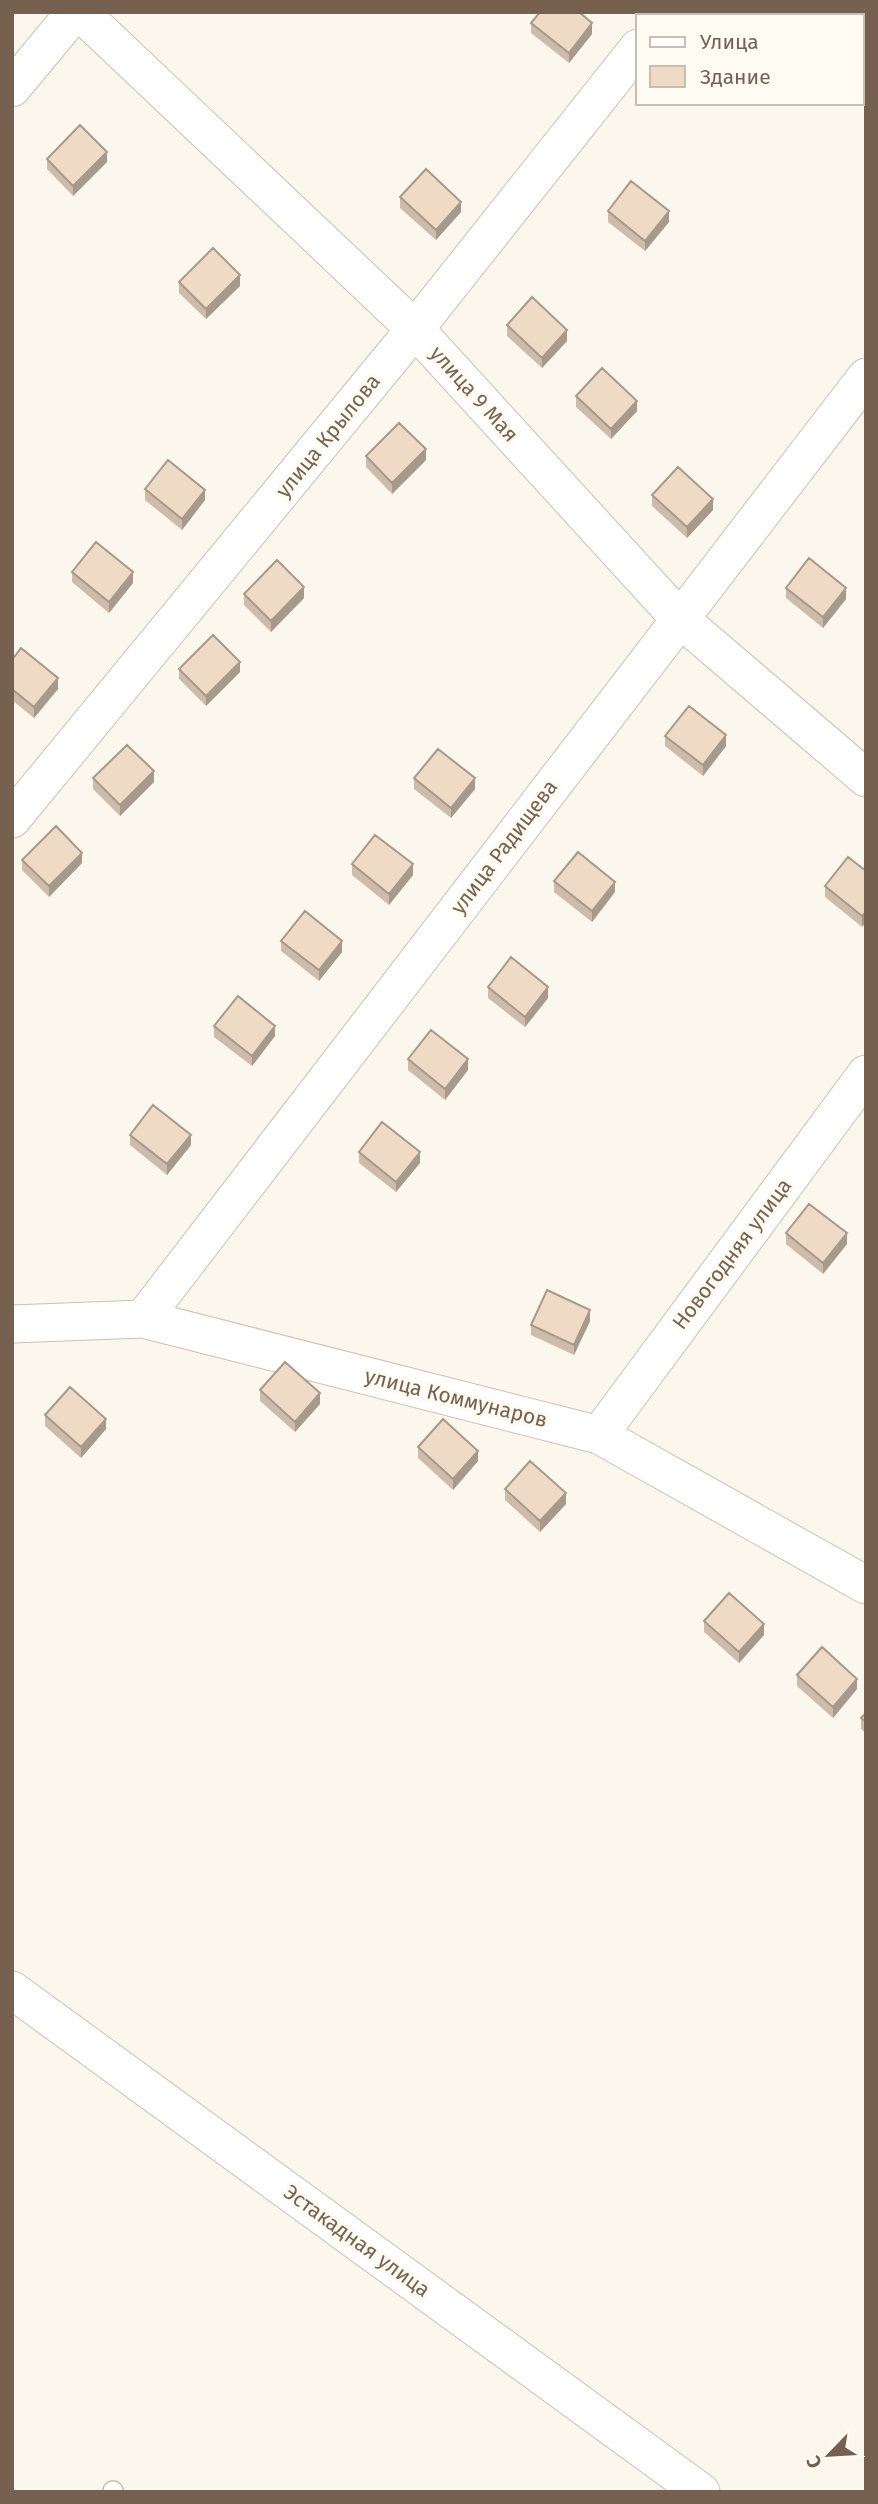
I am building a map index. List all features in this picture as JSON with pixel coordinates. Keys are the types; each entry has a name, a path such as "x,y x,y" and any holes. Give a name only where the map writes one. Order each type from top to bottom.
{"street":[{"path":"12,88 77,12"},
{"name":"улица 9 Мая","path":"77,12 415,329 679,618 866,778"},
{"name":"улица Крылова","path":"12,819 415,329 636,51"},
{"name":"улица Радищева","path":"143,1319 866,377"},
{"name":"Новогодняя улица","path":"599,1435 866,1074"},
{"name":"улица Коммунаров","path":"12,1324 143,1319 599,1435 866,1584"},
{"name":"Эстакадная улица","path":"12,1990 701,2492"}],"building":[{"path":"540,12 579,12 592,23 569,53 531,23"},
{"path":"80,125 107,152 73,186 47,159"},
{"path":"426,169 461,202 436,230 400,197"},
{"path":"631,181 669,211 645,241 608,211"},
{"path":"213,248 240,275 206,309 179,282"},
{"path":"532,297 567,330 542,358 507,325"},
{"path":"602,368 637,401 611,429 576,396"},
{"path":"399,423 426,449 392,483 366,456"},
{"path":"168,460 205,490 182,519 145,489"},
{"path":"678,467 713,499 687,527 652,495"},
{"path":"96,542 133,572 109,602 72,572"},
{"path":"809,558 846,588 823,617 786,588"},
{"path":"277,560 304,587 271,621 244,594"},
{"path":"213,635 240,662 206,696 179,669"},
{"path":"21,648 58,678 34,707 12,689 12,660"},
{"path":"689,706 726,735 703,765 665,736"},
{"path":"127,745 154,771 120,805 93,778"},
{"path":"438,749 475,778 451,808 414,778"},
{"path":"56,826 82,853 49,886 22,860"},
{"path":"375,835 413,864 389,894 352,864"},
{"path":"578,852 615,882 592,911 554,881"},
{"path":"848,857 866,871 866,912 862,916 825,886"},
{"path":"305,911 342,941 319,970 281,941"},
{"path":"511,957 548,987 525,1017 488,987"},
{"path":"238,996 275,1026 252,1056 214,1026"},
{"path":"431,1030 468,1059 445,1089 408,1059"},
{"path":"153,1105 191,1135 167,1164 130,1135"},
{"path":"382,1122 420,1152 396,1182 359,1152"},
{"path":"809,1204 847,1233 823,1263 786,1233"},
{"path":"547,1290 590,1310 574,1345 531,1325"},
{"path":"285,1362 320,1393 295,1422 260,1390"},
{"path":"70,1387 106,1419 81,1447 45,1415"},
{"path":"443,1419 478,1451 453,1479 418,1447"},
{"path":"530,1461 566,1493 540,1521 505,1489"},
{"path":"729,1593 764,1624 739,1652 704,1621"},
{"path":"822,1647 857,1679 833,1707 797,1675"}]}
